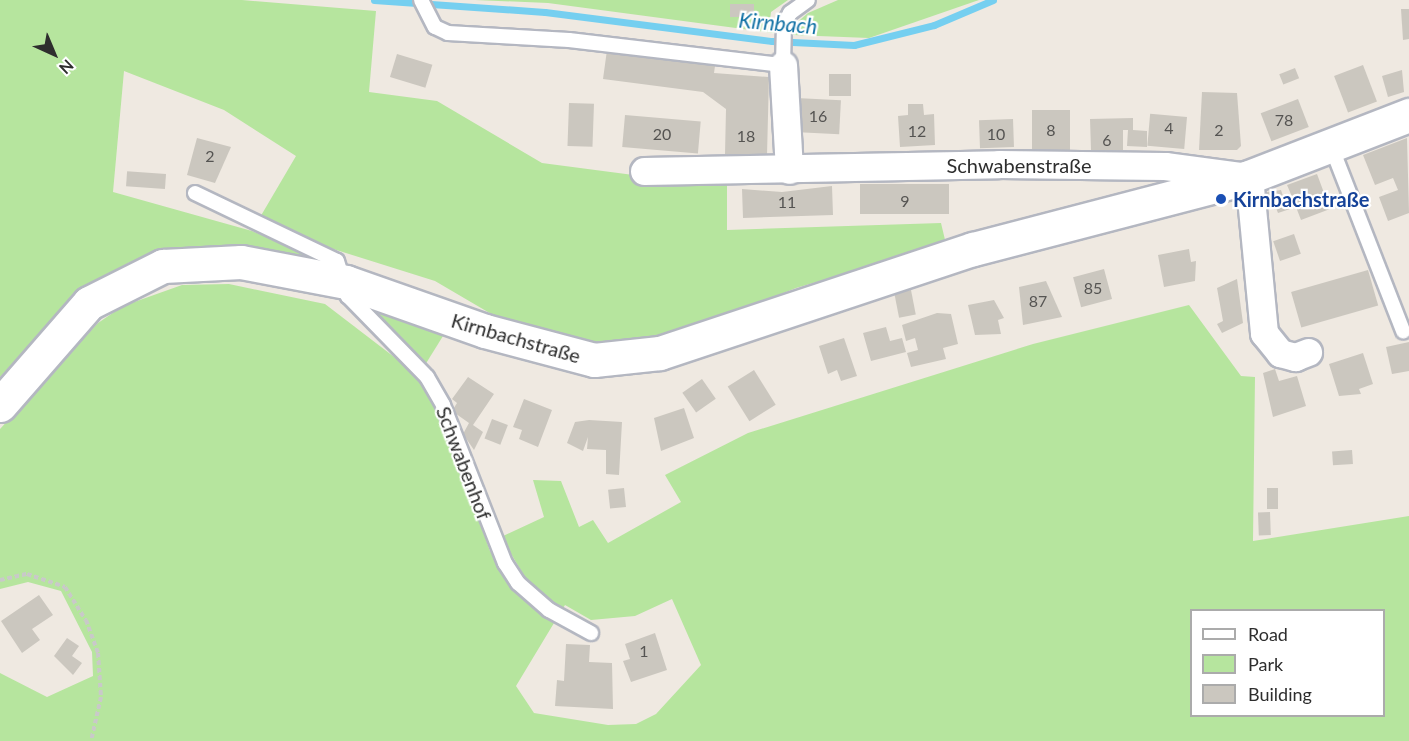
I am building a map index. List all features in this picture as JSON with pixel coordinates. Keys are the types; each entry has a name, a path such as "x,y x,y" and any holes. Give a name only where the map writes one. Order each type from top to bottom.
{"main road":[{"name":"Kirnbachstraße","path":"0,405 89,303 163,266 242,262 346,282 539,348 594,360 660,353 973,249 1249,177 1409,115"}],"street":[{"path":"782,57 789,170"},
{"name":"Schwabenstraße","path":"644,171 1165,166 1249,177"},
{"path":"1249,177 1264,333 1280,353 1295,357 1308,352"}],"lane":[{"path":"421,0 435,27 448,33 569,39 782,57 784,24 790,13 808,0"},
{"path":"1330,146 1403,331"},
{"name":"Schwabenhof","path":"195,193 338,261 346,282 348,296 427,377 443,405 494,543 518,583 549,610 591,633"}],"path":[{"path":"0,580 27,574 65,587 86,620 98,653 101,697 91,741"}],"green space":[{"path":"0,0 242,0 376,11 369,92 437,101 542,163 641,176 727,179 727,230 941,223 946,244 796,288 702,325 628,344 591,345 549,338 493,315 435,281 295,237 259,219 296,156 224,110 124,71 113,192 252,231 328,263 202,247 130,262 81,290 0,377"},
{"path":"475,0 788,0 771,12 770,20 781,34 548,3"},
{"path":"838,0 979,0 869,38 793,35 794,25 808,13"},
{"path":"229,284 325,304 419,376 439,410 490,551 504,575 554,623 516,686 534,713 608,725 636,724 656,714 701,665 672,599 635,616 591,620 565,605 560,613 529,584 501,537 544,517 533,480 561,481 579,527 593,520 608,543 681,502 665,475 748,433 1033,344 1189,305 1241,376 1255,377 1253,541 1409,516 1409,741 0,741 0,673 47,697 93,676 92,652 61,591 28,582 0,589 0,429 98,323 123,306 182,285"},
{"path":"370,309 443,336 425,365 369,313"}],"building":[{"path":"730,4 754,4 754,17 730,17"},
{"path":"1401,9 1409,9 1409,39 1403,40"},
{"path":"607,50 715,66 714,73 769,77 767,155 725,154 726,109 703,92 603,79"},
{"path":"397,54 432,65 425,88 390,77"},
{"path":"1363,65 1377,101 1348,113 1334,76"},
{"path":"1295,68 1299,78 1283,85 1279,74"},
{"path":"1402,70 1404,92 1388,97 1382,76"},
{"path":"829,74 851,74 851,96 829,96"},
{"path":"1202,92 1237,93 1241,146 1237,150 1199,150"},
{"path":"796,98 841,100 839,134 794,132"},
{"path":"1298,99 1309,127 1271,141 1261,113"},
{"path":"569,103 594,104 592,147 567,146"},
{"path":"908,104 923,104 924,115 934,114 935,145 900,147 898,116 908,115"},
{"path":"1032,110 1070,110 1070,150 1032,150"},
{"path":"1150,114 1187,117 1184,149 1147,146"},
{"path":"625,115 701,122 698,154 622,147"},
{"path":"1133,118 1133,130 1147,131 1147,147 1127,146 1128,130 1123,130 1123,150 1091,150 1090,119"},
{"path":"1013,119 1014,147 980,148 979,120"},
{"path":"197,138 231,147 215,183 187,175"},
{"path":"1407,138 1409,213 1388,221 1379,197 1398,190 1393,178 1375,185 1363,155"},
{"path":"127,171 166,174 165,189 126,186"},
{"path":"1317,174 1330,209 1301,220 1296,207 1278,213 1274,203 1265,206 1259,193 1281,190 1285,202 1293,199 1287,185"},
{"path":"860,184 949,184 949,214 860,214"},
{"path":"832,186 833,215 743,218 742,189 782,192"},
{"path":"1294,234 1301,254 1280,261 1273,241"},
{"path":"1189,249 1191,262 1196,261 1195,281 1164,287 1158,255"},
{"path":"1104,269 1112,299 1081,307 1073,277"},
{"path":"1368,270 1378,306 1301,328 1291,292"},
{"path":"1237,279 1243,323 1222,333 1217,324 1223,321 1217,288"},
{"path":"1046,281 1062,317 1023,325 1019,287"},
{"path":"911,290 916,315 899,318 894,293"},
{"path":"994,300 1004,318 998,320 1001,334 975,335 968,305"},
{"path":"937,313 951,314 958,344 943,348 946,359 911,367 907,353 918,350 915,338 906,341 902,325"},
{"path":"886,327 890,341 902,338 906,352 871,361 863,333"},
{"path":"844,338 857,376 841,381 837,370 828,374 819,346"},
{"path":"1409,342 1409,371 1392,374 1386,347"},
{"path":"1363,353 1373,384 1359,389 1361,394 1339,396 1329,364"},
{"path":"1275,369 1279,381 1297,376 1306,406 1273,417 1263,373"},
{"path":"754,370 776,405 749,421 728,386"},
{"path":"468,377 494,394 473,425 483,432 474,450 463,434 469,423 452,411 457,403 452,399"},
{"path":"702,379 716,399 696,412 682,393"},
{"path":"524,399 552,410 538,447 519,439 522,430 513,427"},
{"path":"684,408 694,438 661,451 654,418"},
{"path":"492,419 508,425 500,445 484,439"},
{"path":"589,420 622,422 619,475 606,474 606,450 587,449 588,437 583,451 567,443 575,422"},
{"path":"1352,450 1353,464 1333,465 1332,451"},
{"path":"624,488 626,507 610,509 608,490"},
{"path":"1267,488 1278,488 1278,509 1267,509"},
{"path":"1258,512 1270,512 1271,535 1259,535"},
{"path":"39,595 53,615 32,629 40,640 22,653 1,621"},
{"path":"655,633 667,670 631,682 623,661 630,659 625,644"},
{"path":"67,638 79,646 72,656 82,663 73,675 54,656"},
{"path":"566,644 590,645 589,662 612,663 613,709 555,706 557,680 564,681"}],"waterway":[{"name":"Kirnbach","path":"374,0 545,12 772,41 854,45 934,25 993,0"}],"place":[{"name":"Kirnbachstraße","path":"1221,199"}]}
